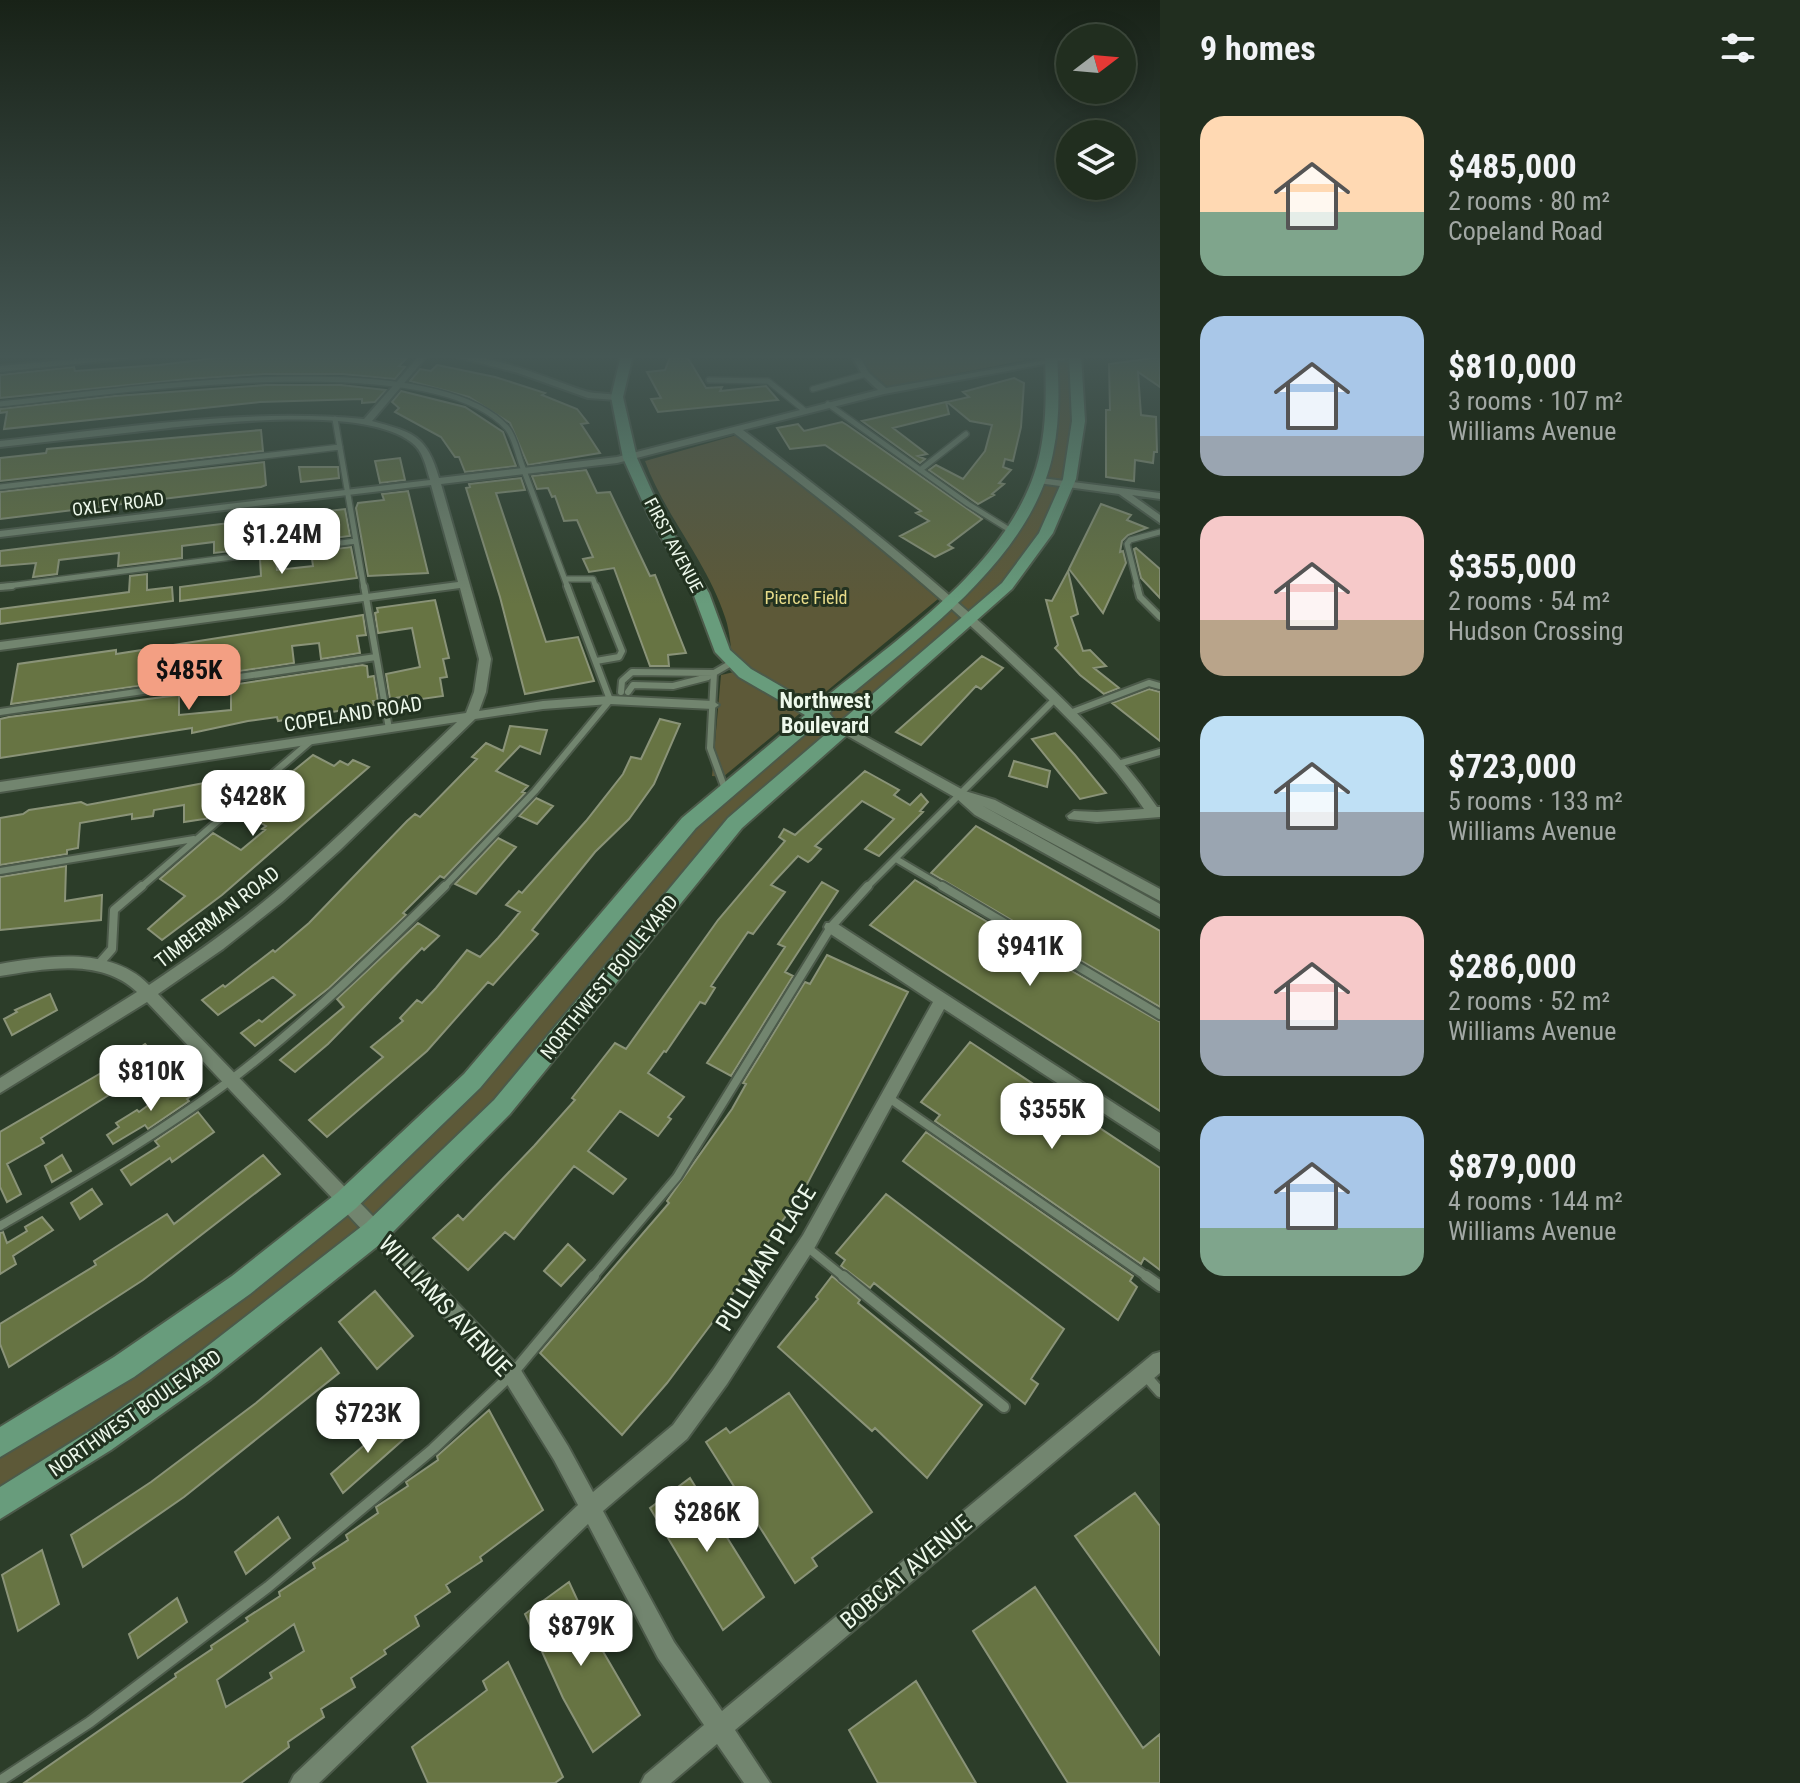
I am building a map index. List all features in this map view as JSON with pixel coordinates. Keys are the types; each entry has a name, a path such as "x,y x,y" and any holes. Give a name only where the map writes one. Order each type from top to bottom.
{"main road":[{"name":"FIRST AVENUE","path":"626,438 630,458 656,516 701,593 716,639 733,662 745,673 843,728"},
{"name":"NORTHWEST BOULEVARD","path":"0,1443 124,1367 215,1304 346,1201 472,1081 689,823 725,789 975,578 1013,532 1041,481 1051,438"},
{"name":"NORTHWEST BOULEVARD","path":"0,1504 101,1440 201,1369 375,1232 502,1107 722,836 749,809 973,618 1035,553 1056,517 1069,486 1077,438"}],"street":[{"path":"0,444 57,438"},
{"path":"412,438 417,441 429,460 485,659 480,692 471,716"},
{"name":"OXLEY ROAD","path":"0,534 630,458 702,438"},
{"path":"747,438 835,504 973,618 1070,713 1157,812"},
{"path":"1041,481 1160,496"},
{"path":"1122,493 1160,520"},
{"path":"0,646 464,584"},
{"name":"COPELAND ROAD","path":"0,787 543,705 610,700 713,705"},
{"name":"TIMBERMAN ROAD","path":"0,1086 148,995 262,910 471,716"},
{"name":"FIRST AVENUE","path":"843,728 961,795 980,812 1160,911"},
{"name":"FIRST AVENUE","path":"961,795 990,803 1160,896"},
{"path":"1074,816 1157,812"},
{"path":"831,927 1160,1142"},
{"name":"WILLIAMS AVENUE","path":"0,970 56,962 98,965 130,977 512,1374 561,1453 666,1650 758,1783"},
{"name":"PULLMAN PLACE","path":"302,1783 590,1508 680,1432 720,1377 805,1246 941,1001"},
{"name":"BOBCAT AVENUE","path":"653,1783 1152,1368"}],"lane":[{"path":"338,438 389,729"},
{"path":"0,1226 91,1173 230,1080 326,1001 447,884 574,749 610,700 512,438"},
{"path":"876,438 1013,532"},
{"path":"920,470 961,438"},
{"path":"0,487 340,447"},
{"path":"1160,532 1130,540 1127,544 1140,597 1160,617"},
{"path":"0,587 356,541"},
{"path":"565,579 593,579 622,651 619,657 596,661"},
{"path":"0,712 376,657"},
{"path":"714,675 632,672 622,681 624,692 633,685 673,686 714,675 733,662"},
{"path":"714,675 710,748 725,789"},
{"path":"1070,713 1149,683 1160,686"},
{"path":"0,1781 90,1722 268,1587 433,1449 512,1374 677,1177 831,927 1055,699"},
{"path":"98,965 112,949 114,910 312,740"},
{"path":"1118,764 1160,752"},
{"path":"0,871 196,839"},
{"path":"896,859 1160,1015"},
{"path":"886,1096 1160,1286"},
{"path":"805,1246 1004,1407"},
{"path":"1152,1368 1160,1392"}],"green space":[{"name":"Pierce Field","path":"726,438 741,438 830,506 938,599 723,777 712,776 721,675 734,672 727,624 708,577 663,501 645,461"},
{"path":"1047,438 1073,438 1069,486 1007,586 749,809 603,986 375,1232 0,1504 0,1443 241,1285 472,1081 656,862 965,588 1041,481"}],"building":[{"path":"169,438 262,438 263,451 0,481 0,458 46,453 47,449"},
{"path":"442,438 505,438 516,466 465,472 459,457 455,457"},
{"path":"517,438 590,438 600,453 528,465"},
{"path":"783,438 865,438 982,519 948,545 953,548 935,557 900,536 929,521 916,513 921,511 825,445 790,449"},
{"path":"886,438 906,438 927,454 918,456 925,459 920,463"},
{"path":"988,438 1018,438 1013,461 1005,459 1003,467 1011,470 999,483 1004,484 994,495 978,504 929,470 936,465 963,479 985,451"},
{"path":"1106,438 1157,438 1153,463 1135,460 1134,481 1106,477"},
{"path":"400,458 405,480 380,483 375,461"},
{"path":"264,462 266,485 261,487 0,519 0,492"},
{"path":"299,467 338,467 339,478 301,482"},
{"path":"586,470 597,493 610,492 650,576 655,575 686,653 668,655 669,666 650,666 614,568 589,572 583,559 593,557 577,520 564,521 555,496 552,497 548,488 537,489 532,476"},
{"path":"521,478 525,490 496,493 546,642 578,637 594,681 525,694 500,597 466,488 470,487 469,484"},
{"path":"408,491 428,573 368,576 356,508 358,503 384,500 382,494"},
{"path":"1101,504 1131,515 1127,520 1147,528 1128,535 1122,541 1120,552 1123,551 1126,563 1103,613 1069,569"},
{"path":"345,509 350,536 310,541 308,530 274,534 275,546 214,553 214,542 182,546 182,558 118,566 119,553 59,560 57,574 33,577 36,563 0,566 0,551"},
{"path":"351,547 357,578 180,601 180,587 261,576 260,559 276,557 277,570 313,566 311,552"},
{"path":"1136,548 1160,569 1160,598 1141,578"},
{"path":"1068,571 1078,614 1071,617 1083,651 1090,650 1106,666 1094,668 1119,688 1104,694 1080,675 1055,648 1058,645 1046,600 1052,601"},
{"path":"147,574 147,590 172,587 173,601 0,624 0,609 129,592 130,576"},
{"path":"435,600 449,658 443,659 447,677 440,678 443,696 408,701 407,696 390,699 386,674 420,667 412,628 378,633 377,608"},
{"path":"363,615 366,635 357,636 360,653 321,659 319,643 292,646 294,663 240,671 237,651 200,656 197,677 183,679 184,662 180,659 146,664 145,685 11,704 18,664 116,650 116,654"},
{"path":"982,656 1003,668 981,689 976,686 921,745 896,732"},
{"path":"367,666 368,677 374,676 378,701 373,701 374,705 278,721 277,717 248,721 192,733 192,728 0,758 0,719 179,695 179,715 231,710 231,685"},
{"path":"1149,689 1160,692 1160,741 1112,703"},
{"path":"660,719 680,724 654,784 629,819 595,852 532,930 538,934 493,985 488,982 427,1051 327,1137 309,1120 383,1057 371,1047 403,1021 400,1018 417,1000 422,1003 467,950 480,957 498,938 520,912 506,905 519,891 522,893 586,821 623,774 631,757 641,759"},
{"path":"510,726 547,730 540,754 520,746 496,771 528,786 522,792 525,793 444,878 440,876 403,913 406,915 329,988 255,1046 241,1033 259,1020 262,1022 295,995 273,977 218,1015 202,1000 223,985 225,987 273,950 275,952 309,923 407,821 415,814 420,817 477,759 472,757 486,743 503,751"},
{"path":"1055,733 1106,793 1080,799 1032,739"},
{"path":"313,755 334,766 340,761 348,765 353,760 369,767 222,895 162,940 148,929 185,896 160,879 213,833 241,850 266,826 239,810 253,799 256,801"},
{"path":"1014,761 1050,771 1047,787 1009,776"},
{"path":"865,771 899,790 894,795 910,805 921,794 928,802 920,811 923,812 879,856 865,849 894,819 862,801 815,846 821,849 811,860 808,862 798,856 771,885 785,892 753,934 748,932 711,986 715,988 705,1004 700,1002 648,1073 684,1097 668,1117 671,1119 658,1136 620,1111 588,1151 626,1179 613,1194 574,1166 514,1239 505,1232 468,1270 433,1238 458,1215 463,1220 534,1146 575,1100 572,1098 615,1043 626,1049 718,920 785,841 779,837 784,829 795,835"},
{"path":"231,778 232,801 228,804 210,793 211,818 184,822 184,805 154,810 153,816 132,819 132,814 80,823 78,848 67,850 67,854 0,865 0,818 29,810 81,802 87,805"},
{"path":"536,798 553,806 537,824 519,816"},
{"path":"976,826 1160,931 1160,1007 931,873"},
{"path":"498,838 516,847 476,894 455,884"},
{"path":"66,866 65,901 102,895 101,920 0,930 0,877"},
{"path":"915,880 1160,1022 1160,1111 870,925"},
{"path":"822,882 838,891 785,972 793,976 731,1076 707,1063 785,947 778,944"},
{"path":"418,923 439,936 424,950 422,948 328,1044 295,1072 280,1060 344,1007 337,999"},
{"path":"827,955 908,992 805,1188 721,1311 667,1383 622,1435 540,1353 669,1203 667,1201 732,1109 746,1084 743,1083 805,982 810,984"},
{"path":"50,994 57,1010 12,1035 4,1019 17,1012 15,1010"},
{"path":"970,1042 1160,1168 1160,1270 1144,1258 1141,1264 935,1121 940,1115 921,1102"},
{"path":"145,1044 161,1062 41,1138 44,1143 7,1164 21,1194 7,1202 0,1187 0,1132"},
{"path":"180,1082 191,1096 187,1099 189,1101 148,1129 145,1125 113,1144 107,1135 119,1127 116,1123 137,1110 139,1112"},
{"path":"198,1112 214,1132 172,1162 170,1158 131,1185 121,1170 159,1146 155,1141"},
{"path":"926,1132 1133,1276 1130,1281 1137,1287 1118,1320 903,1161"},
{"path":"62,1155 71,1171 52,1182 45,1166"},
{"path":"263,1155 280,1174 143,1280 9,1367 0,1344 0,1324 96,1265 94,1261 167,1214 174,1224"},
{"path":"92,1189 102,1204 80,1219 71,1203"},
{"path":"886,1194 1064,1329 1031,1379 1038,1384 1025,1404 874,1283 870,1288 841,1266 845,1260 836,1253"},
{"path":"42,1217 53,1230 13,1256 16,1264 0,1274 0,1233 3,1232 7,1243"},
{"path":"568,1244 585,1260 561,1286 544,1271"},
{"path":"832,1276 860,1300 858,1303 982,1405 927,1478 875,1428 872,1431 778,1347 818,1299 816,1297"},
{"path":"375,1291 413,1336 377,1369 339,1322"},
{"path":"321,1348 339,1373 184,1497 83,1567 71,1535 151,1482 256,1403"},
{"path":"789,1393 872,1512 812,1558 817,1566 795,1583 706,1442 726,1428 730,1433"},
{"path":"489,1410 543,1510 480,1557 482,1561 446,1585 450,1592 415,1616 419,1626 351,1678 355,1687 321,1709 324,1717 288,1742 289,1747 241,1783 24,1783 176,1677 175,1674 212,1649 211,1646 248,1621 246,1618 280,1596 279,1592 315,1568 313,1563 348,1540 346,1535 378,1513 376,1507 408,1486 406,1482 438,1460 437,1456","holes":["294,1624 304,1651 270,1673 272,1678 226,1707 217,1680"]},
{"path":"389,1417 405,1438 343,1493 331,1474 370,1440 368,1437"},
{"path":"690,1478 764,1597 723,1630 650,1508"},
{"path":"1135,1493 1160,1526 1160,1655 1075,1536"},
{"path":"278,1517 290,1538 246,1574 235,1552"},
{"path":"42,1550 59,1604 18,1631 2,1575"},
{"path":"569,1582 594,1636 640,1715 593,1752 563,1698 525,1614"},
{"path":"1035,1587 1143,1748 1160,1734 1160,1783 1068,1783 973,1631"},
{"path":"177,1598 187,1622 138,1658 129,1634"},
{"path":"508,1662 563,1777 555,1783 428,1783 412,1747 487,1690 483,1681"},
{"path":"916,1681 976,1783 878,1783 849,1730"}],"district":[{"name":"Northwest Boulevard","path":"825,712"}]}
